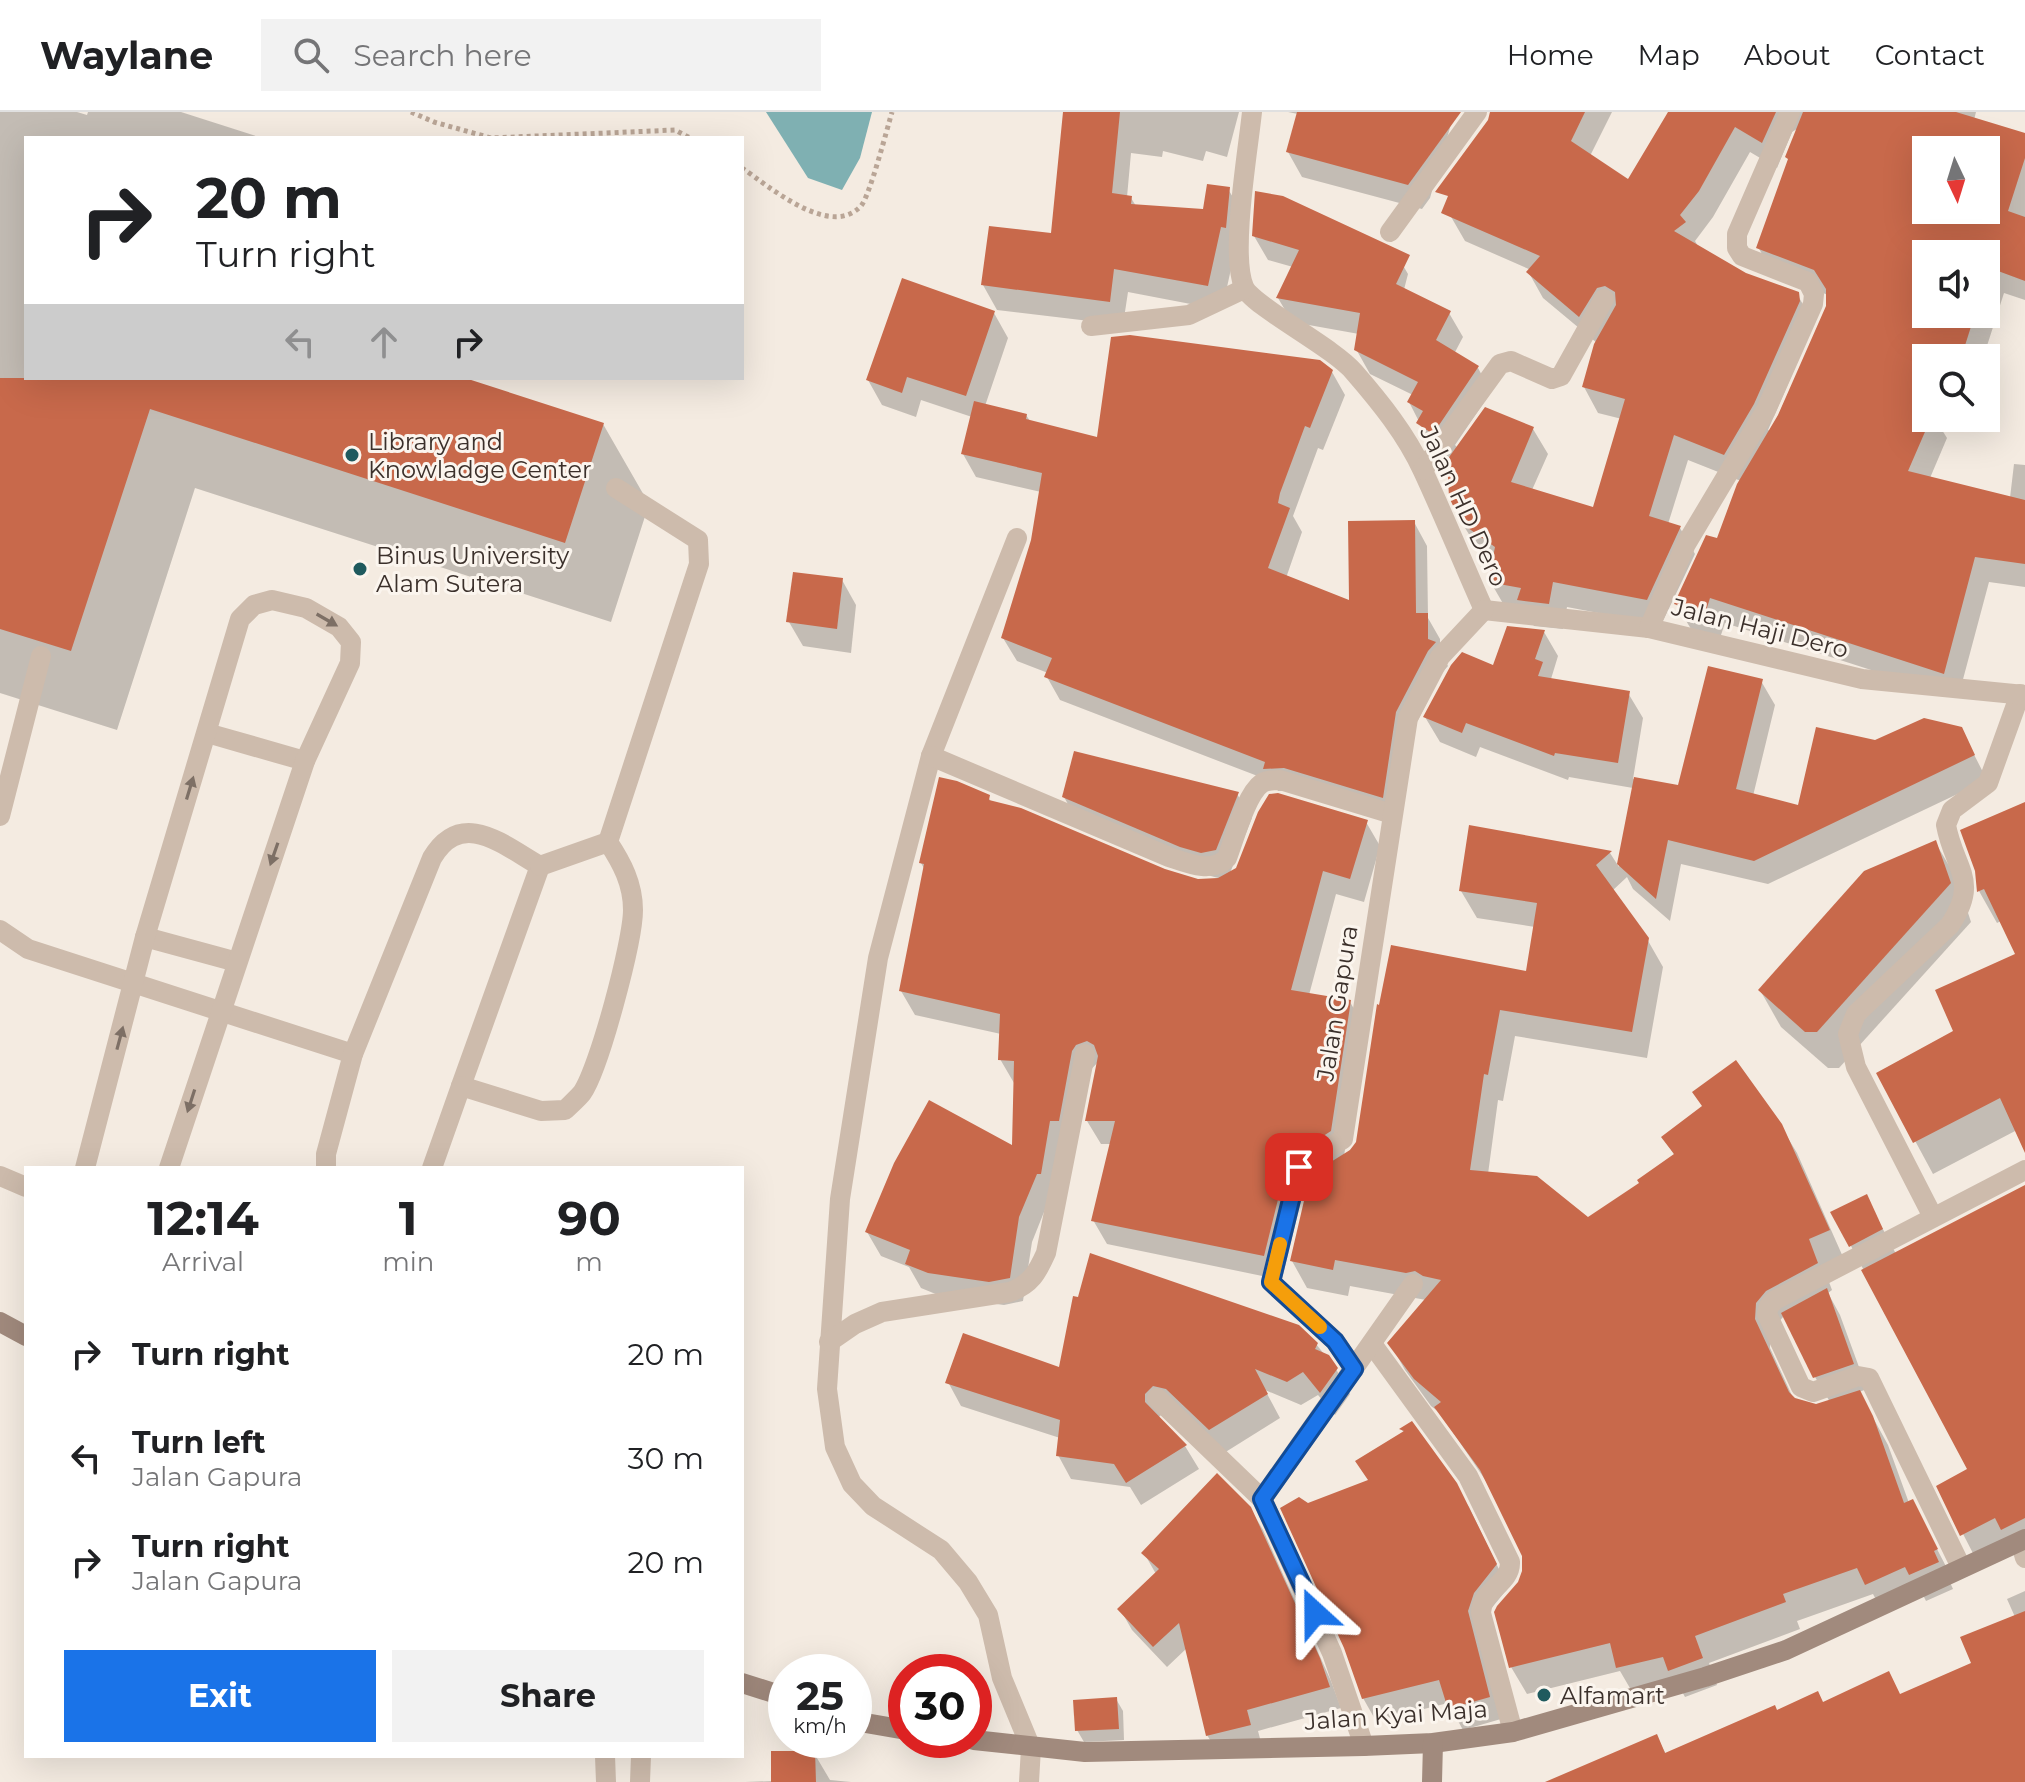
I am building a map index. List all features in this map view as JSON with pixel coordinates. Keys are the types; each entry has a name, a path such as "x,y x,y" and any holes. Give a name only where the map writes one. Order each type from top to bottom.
{"main road":[{"path":"0,1322 24,1335"},
{"name":"Jalan Kyai Maja","path":"992,1743 1085,1752 1433,1743 1513,1732 1705,1677 1786,1650 1961,1567 2023,1546"},
{"path":"745,1684 768,1691"},
{"path":"1432,1782 1433,1743"}],"street":[{"path":"1091,326 1189,315 1244,289 1239,262 1240,228 1252,112"},
{"path":"1390,232 1477,112"},
{"path":"1649,628 1686,544 1766,410 1813,304 1814,294 1808,282 1742,256 1737,248 1737,234 1790,112"},
{"name":"Jalan HD Dero","path":"1244,289 1351,368 1392,419 1423,470 1484,610"},
{"path":"1423,470 1500,364 1511,361 1552,379 1561,376 1604,299"},
{"path":"608,842 699,564 698,540 616,488"},
{"path":"1017,538 931,756 878,958 840,1199 827,1389 835,1447 852,1484 873,1506 941,1550 968,1582 988,1615 1002,1678 1031,1748 1029,1782"},
{"path":"86,1166 145,937 240,619 254,605 272,600 306,608 339,627 351,642 350,663 305,761 170,1166"},
{"name":"Jalan Haji Dero","path":"1484,610 1649,628 1862,679 2022,695"},
{"name":"Jalan Gapura","path":"1354,1369 1335,1341 1271,1282 1299,1167 1343,1139 1408,718 1440,657 1484,610"},
{"path":"0,816 41,656"},
{"path":"1933,1217 1856,1067 1848,1034 1856,1014 1950,925 1959,911 1965,891 1964,876 1946,825 1952,810 1988,783 2022,695"},
{"path":"207,733 305,761"},
{"path":"931,756 1169,857 1210,867 1221,865 1227,858 1249,802 1256,788 1265,781 1280,780 1392,814"},
{"path":"326,1166 326,1154 353,1054 432,858 441,843 451,835 465,832 487,836 540,866 608,842"},
{"path":"461,1086 541,1111 565,1110 582,1092 592,1073 624,965 633,910 625,868 608,842"},
{"path":"433,1166 540,866"},
{"path":"0,930 28,949 353,1054"},
{"path":"145,937 237,962"},
{"path":"829,1342 855,1324 882,1312 1010,1292 1027,1286 1038,1272 1046,1253 1085,1054"},
{"path":"1961,1567 1869,1378 1858,1376 1813,1392 1806,1391 1801,1387 1767,1314 1775,1300 2025,1170"},
{"path":"0,1176 24,1186"},
{"path":"1262,1499 1413,1284"},
{"path":"1372,1344 1468,1476 1510,1562 1508,1574 1484,1597 1481,1613 1513,1732"},
{"path":"1157,1398 1262,1499 1332,1653 1364,1746"},
{"path":"605,1758 606,1782"},
{"path":"640,1782 641,1758"}],"path":[{"path":"411,112 484,136"},
{"path":"744,169 818,216 841,218 862,205 892,112"},
{"path":"537,136 675,130 686,136"}],"water":[{"path":"766,112 872,112 860,158 842,190 808,178"}],"building":[{"path":"1063,112 1120,112 1112,193 1132,196 1131,204 1203,209 1207,184 1230,187 1226,228 1221,227 1208,286 1114,269 1110,302 981,285 989,226 1051,233"},
{"path":"1297,112 1461,112 1408,185 1286,152"},
{"path":"1490,112 1585,112 1571,141 1628,179 1668,112 1776,112 1762,143 1735,127 1699,191 1680,215 1686,222 1674,231 1746,273 1799,292 1800,301 1754,404 1724,455 1674,435 1649,516 1681,526 1647,600 1553,582 1549,604 1517,600 1521,588 1488,582 1495,547 1461,523 1449,497 1447,460 1485,407 1534,427 1511,482 1593,507 1625,399 1582,387 1594,344 1616,305 1615,292 1605,286 1597,288 1579,317 1526,272 1540,256 1441,213 1448,196 1435,192 1488,120"},
{"path":"1803,112 1956,112 2025,133 2025,158 2008,211 2025,217 2025,281 2000,272 2000,240 1912,240 1912,328 1971,328 1965,344 1912,344 1912,432 1925,432 1908,471 2025,500 2025,564 1975,557 1944,674 1710,598 1705,614 1674,604 1706,535 1717,538 1737,484 1778,415 1826,306 1826,289 1814,270 1756,248 1788,159 1785,157"},
{"path":"1255,191 1283,196 1410,255 1396,284 1451,311 1436,340 1479,366 1433,434 1416,423 1423,411 1407,402 1418,382 1354,350 1360,313 1276,298 1299,250 1252,236"},
{"path":"902,278 995,311 966,396 907,377 902,393 866,380"},
{"path":"1130,335 1320,360 1333,370 1310,428 1305,426 1280,493 1278,503 1290,508 1268,568 1349,600 1348,521 1415,520 1416,613 1428,613 1428,639 1436,642 1428,651 1396,712 1383,798 1284,768 1263,769 1265,762 1044,677 1052,658 1001,638 1031,540 1042,473 961,454 974,401 1027,414 1026,419 1097,437 1111,337"},
{"path":"0,378 471,380 604,423 565,543 150,409 71,651 0,629"},
{"path":"793,572 843,578 837,629 786,622"},
{"path":"1507,626 1545,630 1535,659 1543,662 1538,676 1630,691 1618,763 1555,753 1554,756 1466,723 1462,733 1423,717 1451,665 1462,652 1493,665"},
{"path":"1708,666 1763,679 1736,789 1798,805 1816,727 1875,740 1924,718 1962,727 1975,755 1754,861 1668,840 1656,899 1617,864 1634,777 1678,785"},
{"path":"1074,751 1239,792 1216,850 1201,853 1180,847 1062,797"},
{"path":"939,777 990,795 989,800 1021,808 1165,869 1198,879 1218,878 1236,868 1258,812 1269,794 1278,793 1368,820 1350,879 1323,871 1291,990 1351,1000 1331,1131 1292,1156 1287,1163 1264,1256 1091,1221 1115,1121 1085,1121 1098,1056 1094,1045 1087,1041 1076,1045 1072,1051 1059,1121 1050,1121 1041,1174 1037,1174 1019,1217 1010,1278 989,1282 928,1273 905,1264 910,1250 865,1232 894,1163 929,1100 1012,1145 1014,1061 998,1060 1000,1014 899,991 924,864 919,863"},
{"path":"2025,802 2025,1153 2000,1098 1913,1143 1876,1073 1953,1031 1935,990 2015,954 1984,889 1977,892 1975,871 1960,830"},
{"path":"1469,825 1612,851 1596,865 1649,938 1632,1032 1500,1010 1488,1075 1484,1074 1470,1170 1537,1176 1588,1217 1639,1183 1637,1180 1674,1154 1661,1137 1702,1106 1692,1092 1736,1060 1782,1124 1830,1230 1809,1239 1818,1263 1766,1291 1756,1303 1755,1319 1789,1392 1795,1398 1816,1404 1860,1390 1873,1416 1904,1503 1913,1499 1938,1549 1934,1551 1939,1562 1909,1575 1905,1567 1865,1585 1857,1568 1783,1594 1786,1602 1695,1636 1703,1658 1668,1671 1663,1657 1616,1668 1610,1643 1509,1668 1494,1612 1518,1582 1522,1556 1480,1470 1434,1407 1441,1402 1414,1379 1387,1343 1441,1280 1415,1271 1406,1273 1335,1260 1333,1270 1290,1261 1310,1175 1350,1150 1356,1142 1377,1004 1391,945 1526,971 1537,903 1459,891"},
{"path":"1936,840 1951,883 1817,1032 1805,1032 1758,990 1864,871"},
{"path":"2025,1185 2025,1518 2001,1530 1995,1518 1960,1536 1936,1486 1967,1469 1861,1270"},
{"path":"1867,1194 1883,1229 1849,1247 1830,1212"},
{"path":"1090,1253 1299,1325 1318,1343 1315,1349 1329,1355 1338,1368 1320,1393 1303,1372 1287,1382 1255,1369 1268,1394 1209,1430 1166,1389 1153,1386 1145,1394 1145,1402 1187,1445 1126,1483 1114,1464 1056,1456 1060,1420 945,1383 963,1333 1059,1367 1073,1296 1078,1297"},
{"path":"1827,1288 1854,1364 1813,1378 1781,1313"},
{"path":"1412,1421 1457,1483 1497,1564 1474,1593 1468,1611 1490,1697 1448,1709 1439,1680 1362,1699 1344,1648 1280,1508 1299,1497 1308,1503 1368,1480 1355,1461 1404,1431 1399,1429"},
{"path":"1217,1473 1251,1507 1320,1658 1330,1687 1247,1710 1251,1725 1206,1736 1179,1623 1153,1647 1117,1609 1159,1569 1141,1553"},
{"path":"2025,1611 2025,1782 1545,1782 1657,1734 1665,1753 1775,1705 1777,1710 1818,1691 1823,1702 1889,1671 1900,1694 1971,1663 1960,1637"},
{"path":"1117,1697 1119,1729 1075,1731 1073,1700"},
{"path":"771,1758 815,1758 816,1782 771,1782"}],"slow traffic":[{"path":"1280,1244 1271,1282 1320,1327"}],"place":[{"name":"Library and Knowladge Center","path":"352,455"},
{"name":"Binus University Alam Sutera","path":"360,569"},
{"name":"Alfamart","path":"1544,1695"}],"route":[{"path":"1299,1167 1271,1282 1335,1341 1354,1369 1262,1499 1315,1613"}]}
